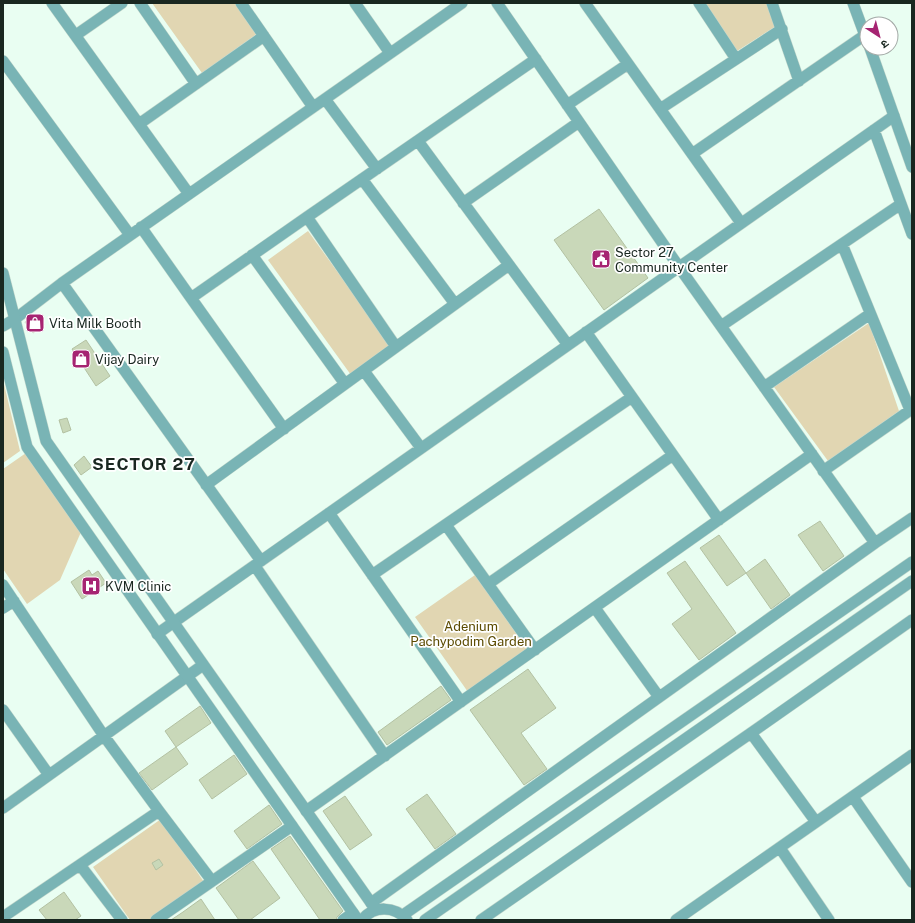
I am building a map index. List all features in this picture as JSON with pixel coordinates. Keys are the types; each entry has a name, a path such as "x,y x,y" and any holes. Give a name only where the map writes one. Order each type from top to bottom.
{"street":[{"path":"52,3 189,194"},
{"path":"76,35 122,3"},
{"path":"140,3 196,84"},
{"path":"240,3 313,107"},
{"path":"355,3 390,53"},
{"path":"3,326 15,319 62,283 141,227 462,3"},
{"path":"497,3 679,267 875,544"},
{"path":"585,3 741,224"},
{"path":"698,3 736,59"},
{"path":"772,3 800,81"},
{"path":"853,3 859,19"},
{"path":"660,109 782,29"},
{"path":"140,124 264,36"},
{"path":"692,154 859,43"},
{"path":"873,56 912,167"},
{"path":"190,298 536,59"},
{"path":"3,61 130,235"},
{"path":"567,105 628,64"},
{"path":"325,99 377,169"},
{"path":"158,634 894,116"},
{"path":"463,203 579,122"},
{"path":"874,130 912,234"},
{"path":"418,141 568,345"},
{"path":"362,179 455,304"},
{"path":"721,326 901,204"},
{"path":"306,217 396,347"},
{"path":"141,227 284,429"},
{"path":"823,471 911,410 842,244"},
{"path":"252,255 345,384"},
{"path":"206,485 509,265"},
{"path":"3,272 46,441 373,907 395,911 405,918 912,562"},
{"path":"62,283 206,485 385,756"},
{"path":"764,387 870,314"},
{"path":"586,332 719,520"},
{"path":"3,352 26,447 356,916 343,920"},
{"path":"364,371 421,448"},
{"path":"372,575 632,397"},
{"path":"306,812 812,454"},
{"path":"488,584 673,455"},
{"path":"329,513 461,702"},
{"path":"362,920 373,907 660,697 912,518"},
{"path":"446,525 536,650"},
{"path":"425,920 912,581"},
{"path":"3,585 104,736 158,811 212,881"},
{"path":"3,608 14,601"},
{"path":"595,608 660,697"},
{"path":"481,920 752,733 912,620"},
{"path":"3,808 203,664"},
{"path":"3,710 49,776"},
{"path":"752,733 816,822"},
{"path":"676,920 912,756"},
{"path":"853,797 911,878"},
{"path":"3,917 158,811"},
{"path":"156,920 292,826"},
{"path":"780,848 829,920"},
{"path":"80,865 122,920"}],"green space":[{"path":"152,3 237,3 258,33 202,73"},
{"path":"705,3 768,3 776,26 737,51"},
{"path":"308,231 391,346 351,375 268,260"},
{"path":"869,323 899,411 828,461 774,387"},
{"path":"3,380 20,451 3,463"},
{"path":"26,453 81,532 60,580 27,604 3,569 3,469"},
{"name":"Adenium Pachypodim Garden","path":"475,575 528,650 468,692 415,617"},
{"path":"161,819 204,882 150,920 130,920 93,867"}],"building":[{"name":"Sector 27 Community Center","path":"599,209 648,278 604,310 554,240"},
{"name":"Vita Milk Booth","path":"36,314 44,325 33,333 25,322"},
{"path":"86,340 110,376 96,386 72,349"},
{"path":"67,418 71,430 63,433 59,420"},
{"path":"84,456 92,467 81,475 74,465"},
{"path":"820,521 844,556 823,571 798,535"},
{"path":"719,535 746,573 727,586 700,548"},
{"path":"765,559 790,595 771,609 746,573"},
{"path":"685,561 736,633 699,660 672,624 692,609 667,573"},
{"path":"89,570 92,575 98,571 106,583 82,599 71,582"},
{"path":"528,669 556,708 521,733 547,769 524,785 470,710"},
{"path":"441,686 451,700 387,745 378,732"},
{"path":"200,706 211,723 176,747 165,731"},
{"path":"176,747 188,764 152,790 139,773"},
{"path":"234,755 247,774 212,799 199,780"},
{"path":"427,794 456,834 435,849 406,809"},
{"path":"345,796 372,835 350,850 323,811"},
{"path":"269,805 282,824 247,849 234,831"},
{"path":"290,836 343,911 336,920 320,920 271,849"},
{"path":"159,859 163,865 156,870 152,863"},
{"path":"253,861 280,898 250,920 239,920 216,888"},
{"path":"64,892 81,916 75,920 47,920 39,910"},
{"path":"201,899 215,920 171,920 183,912"}],"place":[{"name":"Sector 27 Community Center","path":"601,259"},
{"name":"Vita Milk Booth","path":"35,323"},
{"name":"Vijay Dairy","path":"81,359"},
{"name":"KVM Clinic","path":"91,586"}],"district":[{"name":"SECTOR 27","path":"144,464"}]}
